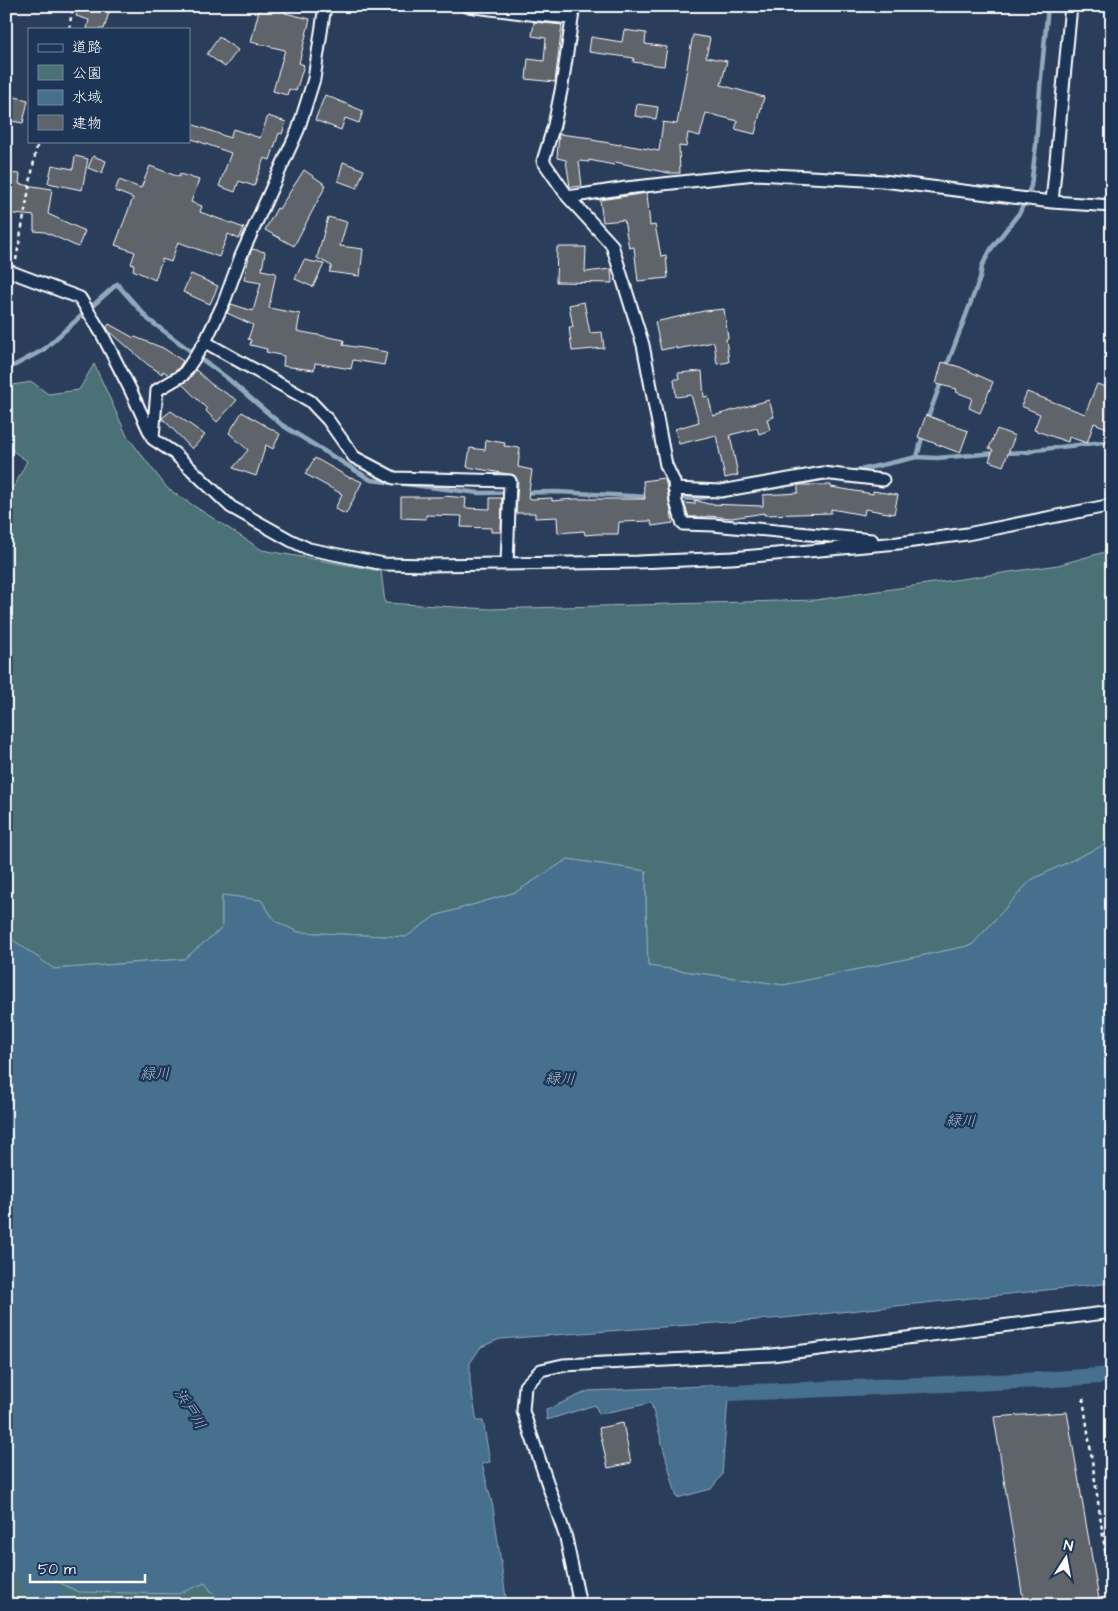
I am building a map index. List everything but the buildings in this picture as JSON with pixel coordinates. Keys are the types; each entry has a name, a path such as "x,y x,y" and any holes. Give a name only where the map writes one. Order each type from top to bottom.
{"street":[{"path":"153,439 157,390 183,375 205,342 224,302 241,256 298,130 314,79 325,6"},
{"path":"467,6 538,15 573,12 562,86 554,125 543,161 568,197 612,245 643,346 666,465 674,482 676,502 683,524 713,525 898,543"},
{"path":"1052,202 1071,6"},
{"path":"568,197 626,188 755,174 883,181 1052,202 1112,206"},
{"path":"10,271 80,298 102,334 153,439 174,453 231,507 290,540 309,548 384,564 638,562 732,558 898,543 967,534 1112,505"},
{"path":"205,342 310,401 328,420 354,457 394,478 510,481 507,564"},
{"path":"674,488 721,492 823,473 883,480"},
{"path":"580,1605 566,1538 523,1411 525,1386 541,1370 563,1365 772,1355 1112,1312"}],"path":[{"path":"69,28 72,6"},
{"path":"10,271 39,142"},
{"path":"1083,1398 1112,1598"}],"green space":[{"path":"94,364 127,436 168,489 262,550 381,571 385,603 490,609 816,600 1058,565 1112,550 1112,841 1031,880 972,945 784,985 648,966 646,871 568,859 516,892 435,916 406,937 298,932 275,921 261,900 222,895 222,928 184,959 54,969 6,935 6,490 15,485 27,461 6,446 6,386 32,382 48,394 79,390"},
{"path":"6,1557 77,1591 205,1583 222,1605 6,1605"}],"water":[{"path":"1112,841 1112,1283 784,1318 500,1339 481,1347 470,1363 470,1383 477,1421 483,1421 490,1462 482,1464 493,1507 507,1605 222,1605 205,1583 178,1594 79,1592 6,1557 6,935 54,969 184,959 222,928 222,895 261,900 275,921 298,932 406,937 435,916 516,892 568,859 646,871 648,966 784,985 972,945 1031,880"},
{"path":"729,1385 722,1475 711,1489 677,1498 651,1403 599,1414 595,1405 547,1420 546,1410 588,1391"}],"waterway":[{"path":"946,368 980,278 982,266 991,249 1020,212 1031,186 1048,6"},
{"path":"6,370 43,350 117,284 149,320 227,378 282,425 371,480 479,493 557,492 650,497"},
{"path":"927,420 942,380"},
{"path":"917,457 923,434"},
{"path":"1004,453 1028,452 1112,441"},
{"path":"851,472 917,457 937,458 996,453"},
{"path":"770,488 821,479"},
{"path":"663,497 695,499 718,495"},
{"path":"707,1394 1042,1380 1112,1375"},
{"path":"6,1543 57,1605"}],"water label":[{"name":"緑川","path":"155,1074"},
{"name":"緑川","path":"560,1079"},
{"name":"緑川","path":"961,1121"},
{"name":"浜戸川","path":"190,1409"}]}
